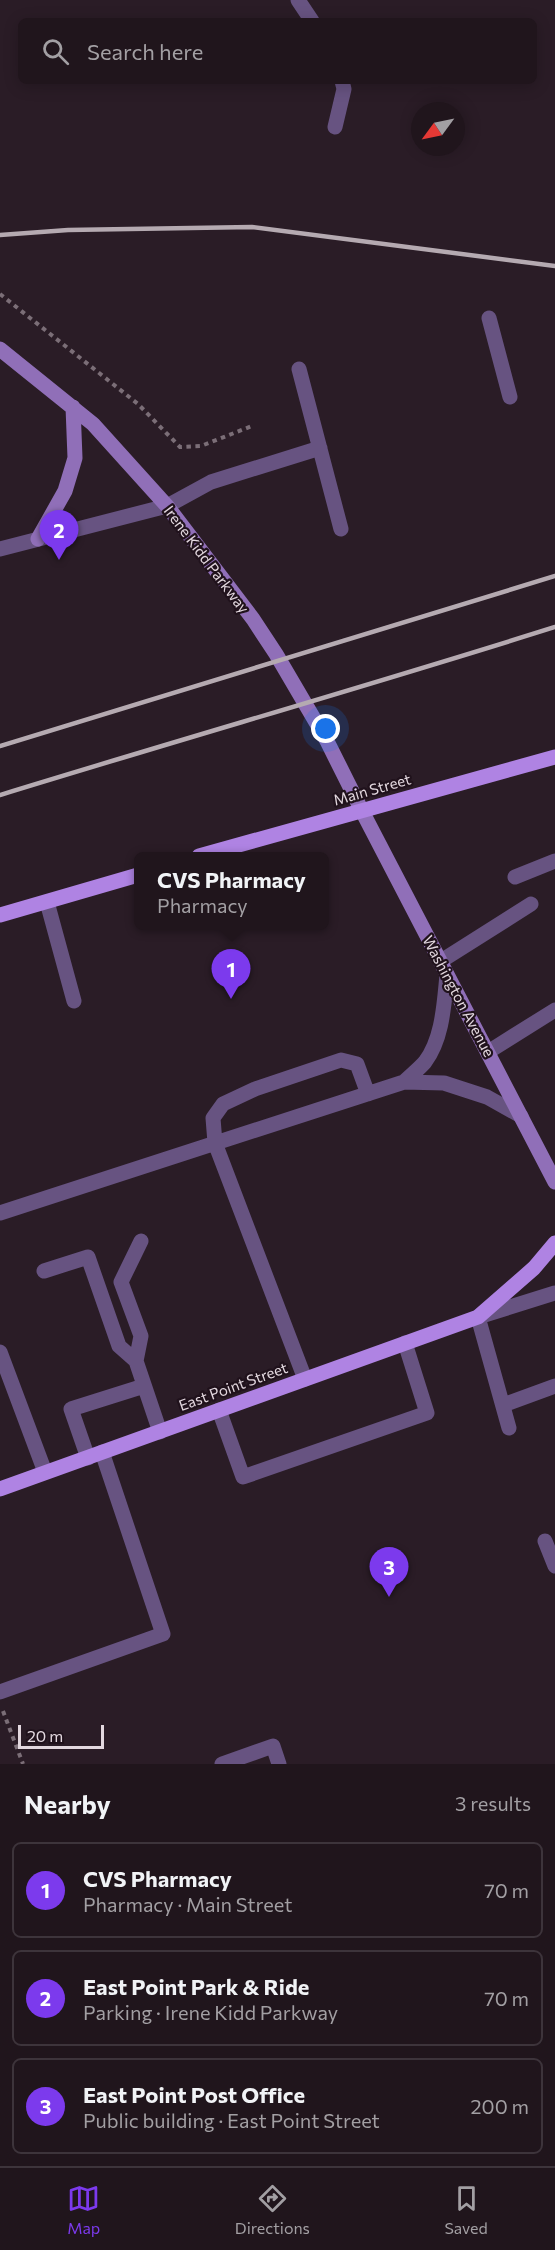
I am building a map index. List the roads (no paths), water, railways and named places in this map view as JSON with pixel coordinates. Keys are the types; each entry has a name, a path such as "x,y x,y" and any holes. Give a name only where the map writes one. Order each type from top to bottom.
{"main road":[{"name":"Irene Kidd Parkway","path":"0,350 93,424 167,506 253,619 276,654 339,762 362,811"},
{"path":"38,539 65,491 75,458 73,407"},
{"name":"Main Street","path":"213,852 555,757"},
{"name":"Washington Avenue","path":"362,811 555,1182"},
{"path":"0,915 134,876"},
{"name":"East Point Street","path":"0,1489 478,1317 534,1268 555,1244"}],"street":[{"path":"298,0 310,18"},
{"path":"335,128 344,89 343,84"},
{"path":"489,318 510,397"},
{"path":"299,369 341,529"},
{"path":"0,549 167,506 211,482 320,448"},
{"path":"515,877 555,861"},
{"path":"47,902 74,1001"},
{"path":"404,1082 426,1060 433,1047 442,1021 444,968 531,904"},
{"path":"488,1052 555,1010"},
{"path":"305,1379 215,1143 213,1118 223,1104 255,1089 341,1060 357,1064 368,1094"},
{"path":"0,1213 404,1082 444,1083 487,1097 521,1116"},
{"path":"141,1241 121,1282 141,1335 136,1361 160,1431"},
{"path":"44,1271 88,1257 119,1346 136,1361"},
{"name":"East Point Street","path":"478,1317 555,1293"},
{"path":"478,1317 509,1428"},
{"path":"219,1410 243,1477 428,1413 405,1343"},
{"path":"0,1352 45,1472"},
{"path":"0,1692 163,1635 95,1455 71,1409 144,1386"},
{"path":"503,1405 555,1386"},
{"path":"545,1541 555,1566"},
{"path":"222,1764 273,1746 279,1764"}],"railway":[{"path":"0,235 68,230 252,227 555,266"},
{"path":"0,746 555,576"},
{"path":"0,795 555,627"}],"place":[{"name":"East Point Park & Ride","path":"59,560"},
{"name":"CVS Pharmacy","path":"231,999"},
{"name":"East Point Post Office","path":"389,1597"}]}
